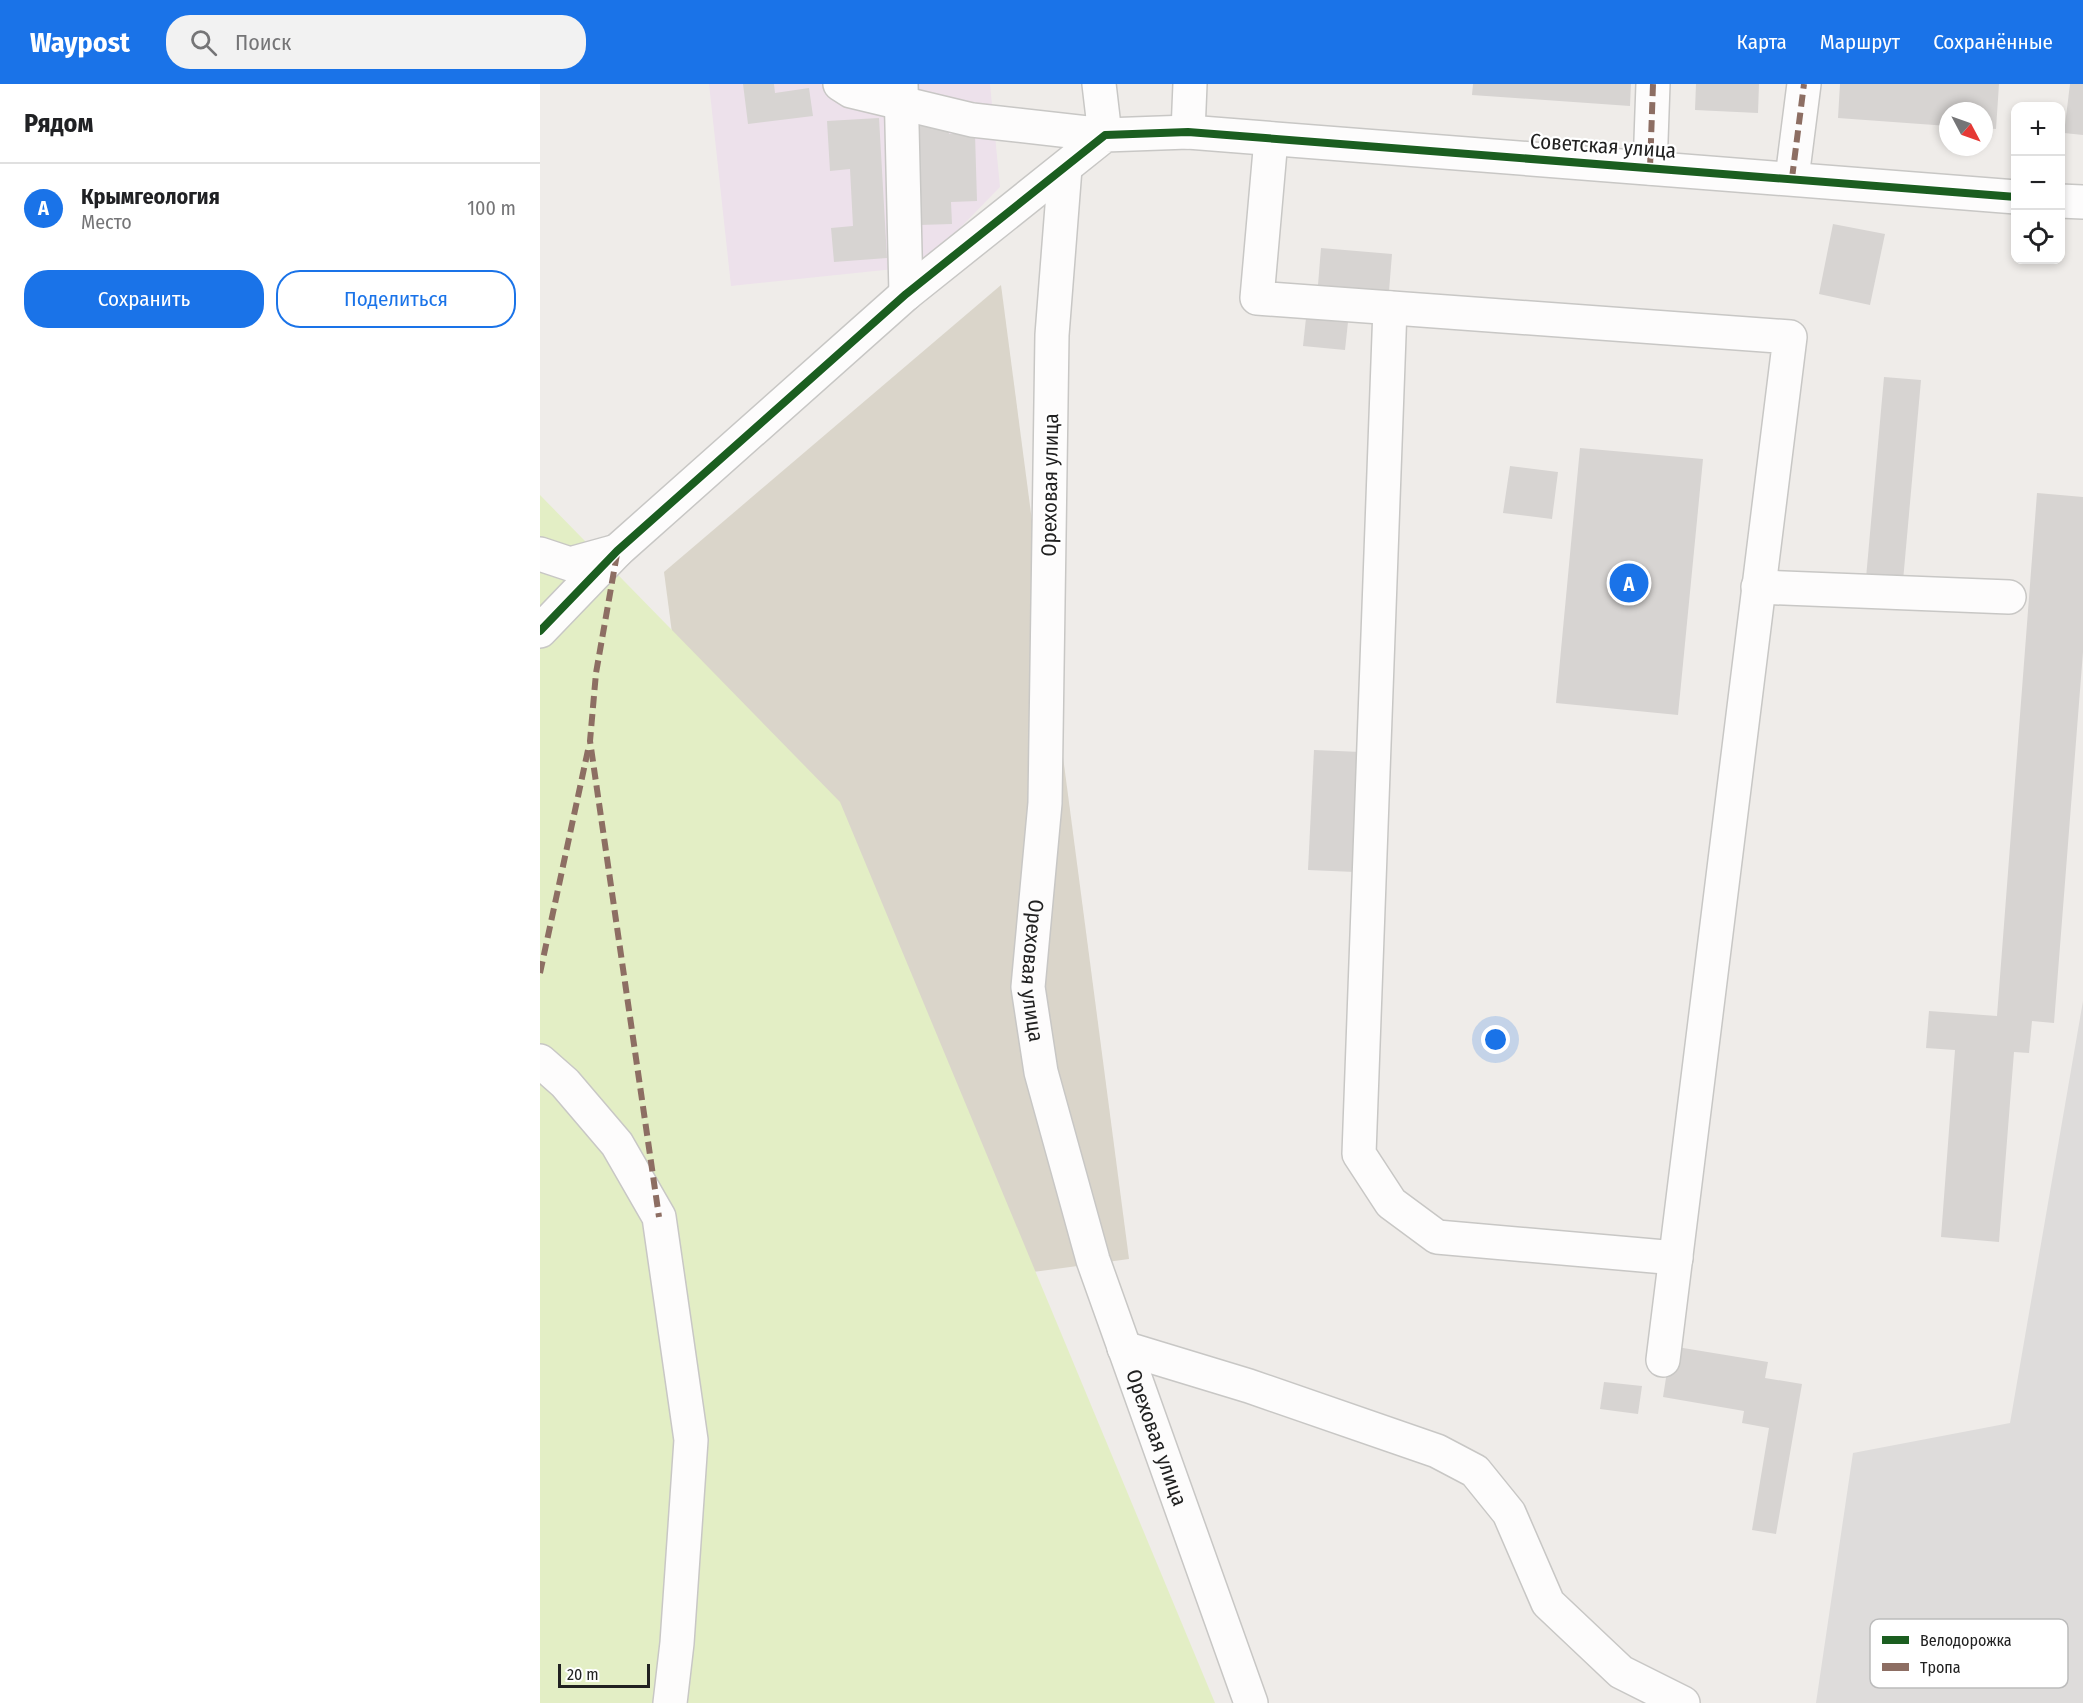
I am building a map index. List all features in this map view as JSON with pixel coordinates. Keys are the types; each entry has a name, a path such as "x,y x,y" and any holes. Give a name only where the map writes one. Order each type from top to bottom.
{"street":[{"name":"Советская улица","path":"840,84 851,91 902,94 972,120 1105,135 1188,132 2011,197"},
{"path":"540,631 617,551 906,294 1105,135 1099,84"},
{"path":"1188,132 1191,84"},
{"path":"1650,168 1653,84"},
{"path":"1792,178 1804,84"},
{"path":"902,94 906,294"},
{"path":"1271,139 1257,298 1790,337 1664,1360"},
{"name":"Ореховая улица","path":"1065,168 1052,335 1045,803 1028,987 1041,1072 1093,1260 1251,1703"},
{"path":"2065,201 2083,202"},
{"path":"1390,308 1359,1154 1391,1203 1437,1237 1676,1258"},
{"path":"540,554 570,564 617,551"},
{"path":"1758,588 2009,597"},
{"path":"540,1061 565,1083 617,1144 659,1217 691,1440 677,1643 670,1703"},
{"path":"1124,1348 1249,1386 1437,1451 1475,1471 1509,1513 1548,1604 1621,1672 1683,1703"}],"shaded area":[{"path":"709,84 990,84 1000,187 923,266 731,286"},
{"path":"1001,285 1129,1259 761,1309 664,572"},
{"path":"2083,1001 2083,1703 1816,1703 1853,1453 2010,1423"}],"green space":[{"path":"540,495 840,802 1215,1703 540,1703"}],"building":[{"path":"743,84 774,84 775,93 809,88 813,116 748,124"},
{"path":"1473,84 1631,84 1630,106 1472,95"},
{"path":"1696,84 1759,84 1758,113 1695,110"},
{"path":"1840,84 1999,84 1996,129 1993,129 1993,102 1939,102 1939,125 1838,118"},
{"path":"2070,84 2083,84 2083,135 2065,133"},
{"path":"879,118 887,258 834,262 831,228 853,226 850,169 830,171 827,121"},
{"path":"948,123 949,134 975,134 977,201 951,202 952,224 919,225 916,124"},
{"path":"1833,224 1885,234 1870,305 1819,294"},
{"path":"1321,248 1392,254 1389,291 1318,285"},
{"path":"1306,318 1348,322 1345,350 1303,346"},
{"path":"1884,377 1921,380 1903,581 1866,578"},
{"path":"1580,448 1703,459 1678,715 1556,703"},
{"path":"1510,466 1558,472 1552,519 1503,513"},
{"path":"2037,493 2083,497 2083,652 2054,1023 2032,1021 2029,1053 2014,1052 1999,1242 1941,1237 1955,1050 1926,1048 1929,1011 1997,1016"},
{"path":"1314,750 1361,752 1355,872 1308,870"},
{"path":"1671,1346 1768,1362 1765,1378 1802,1384 1776,1534 1752,1530 1769,1428 1742,1423 1744,1411 1663,1397"},
{"path":"1604,1382 1642,1386 1638,1414 1600,1409"}],"marked path":[{"path":"1650,168 1653,84"},
{"path":"1792,178 1804,84"},
{"path":"617,554 596,673 590,741 659,1217"},
{"path":"540,973 588,750"}],"cycle path":[{"path":"540,631 617,551 906,294 1105,135 1188,132 2011,197"}],"place":[{"name":"Крымгеология","path":"1629,583"}]}
